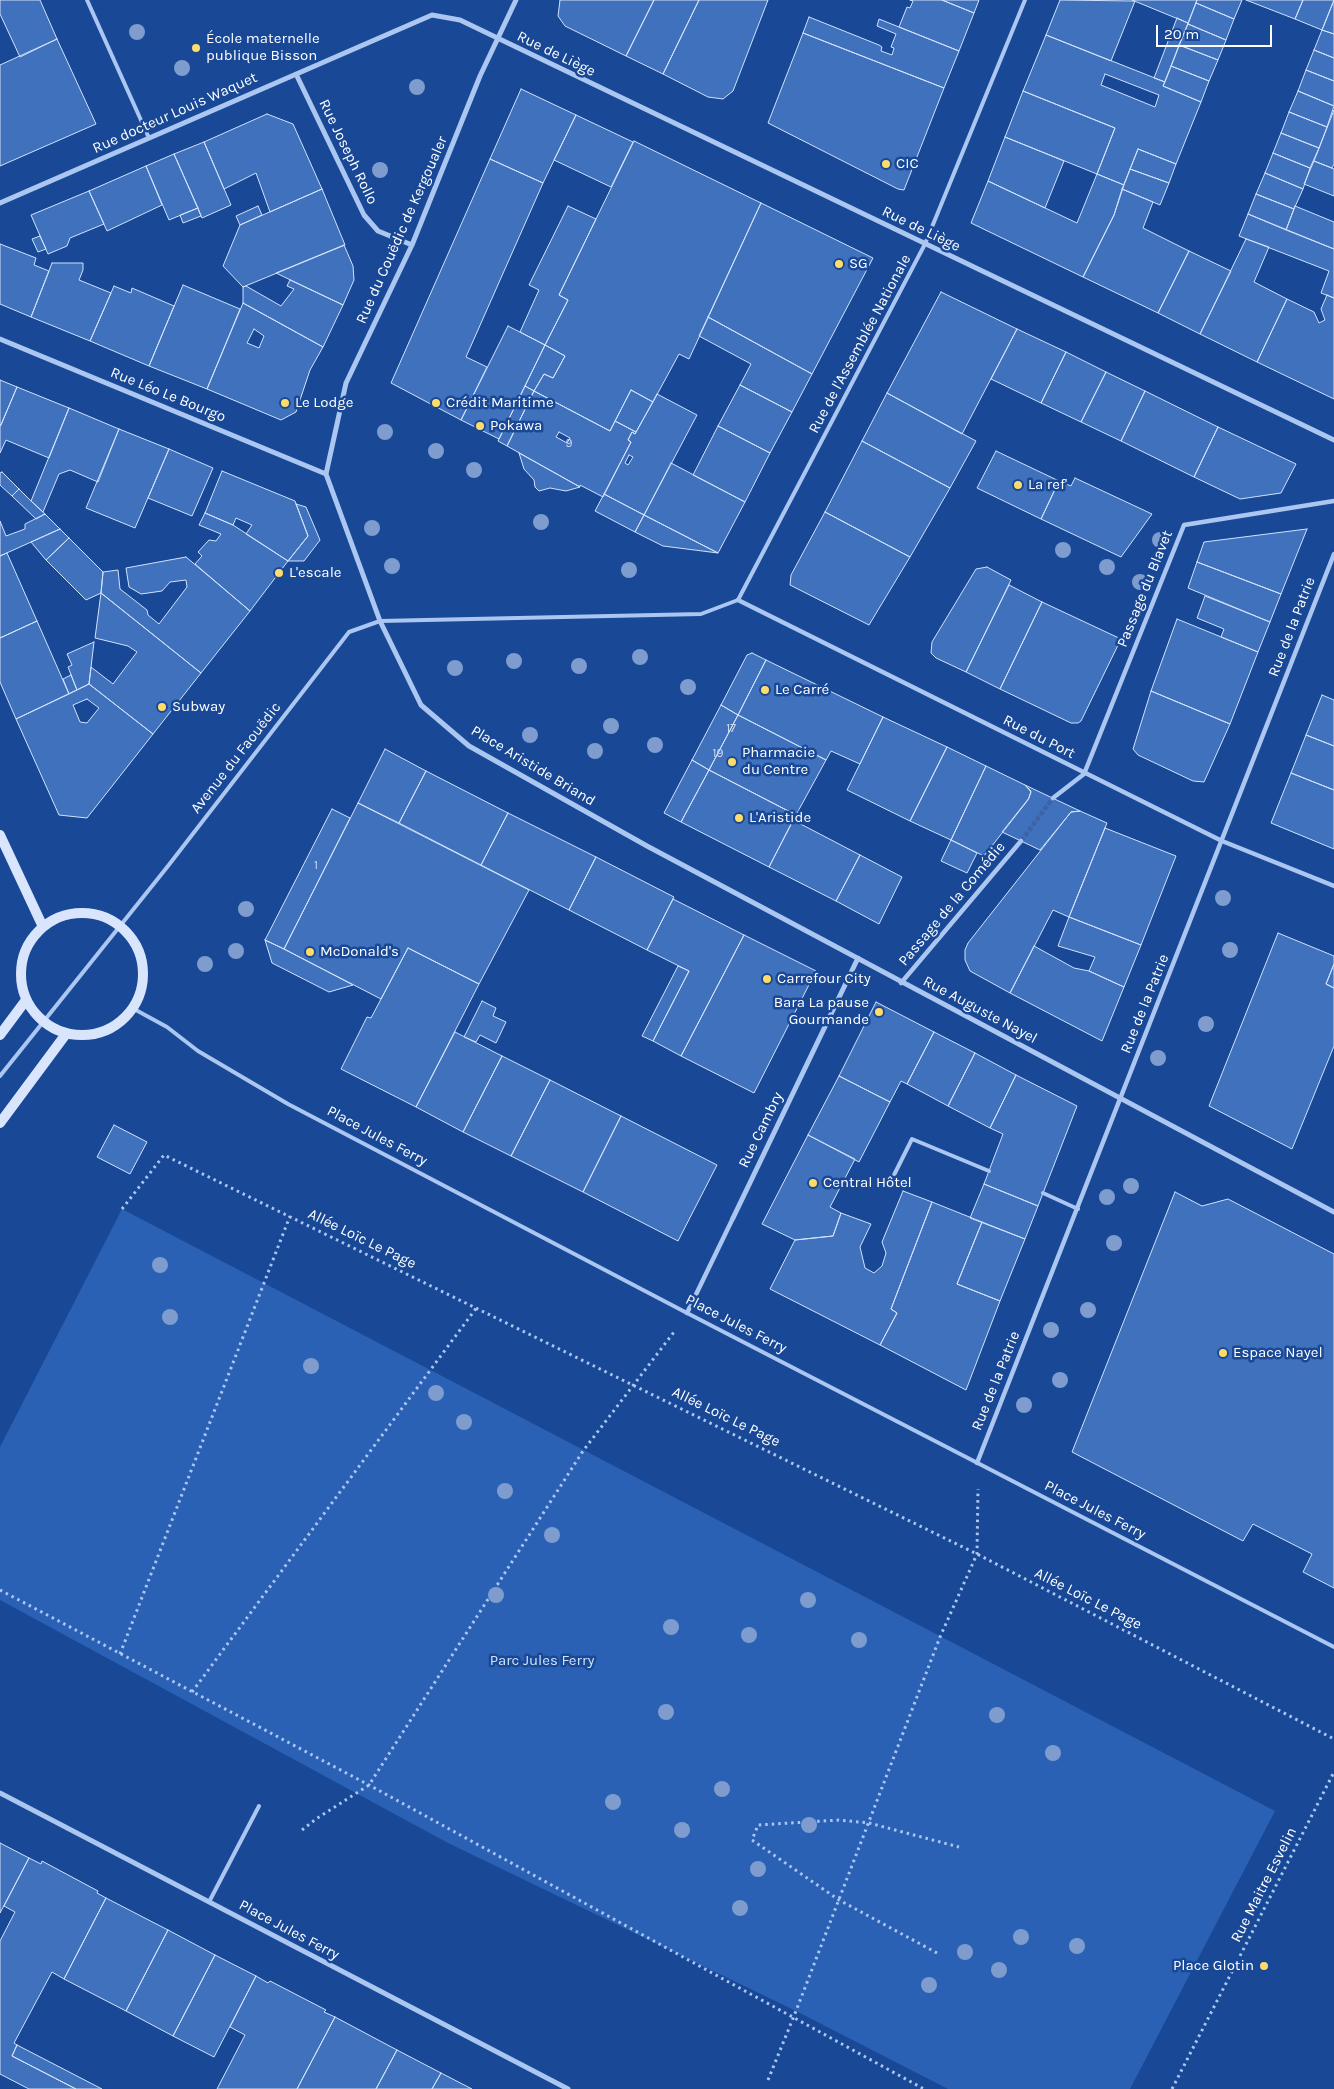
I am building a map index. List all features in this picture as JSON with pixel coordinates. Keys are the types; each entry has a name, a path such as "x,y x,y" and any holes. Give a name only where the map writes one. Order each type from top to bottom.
{"main road":[{"path":"0,835 43,927"},
{"path":"81,912 102,915 120,925 142,955 145,973 142,992 134,1009 104,1033 85,1036 66,1034 43,1022 26,1000 21,981 22,961 30,942 43,927 61,916 81,912"},
{"path":"0,1035 26,1000"},
{"path":"0,1123 66,1034"}],"street":[{"name":"Rue du Couëdic de Kergoualer","path":"326,474 346,383 412,245 480,76 516,0"},
{"name":"Rue docteur Louis Waquet","path":"0,203 432,15 460,20 498,40"},
{"name":"Rue de Liège","path":"498,40 1334,440"},
{"name":"Rue Joseph Rollo","path":"296,74 364,214 378,231 412,245"},
{"name":"Rue Léo Le Bourgo","path":"0,340 326,474"},
{"name":"Place Aristide Briand","path":"326,474 380,621 421,705 469,746 614,828"},
{"name":"Passage du Blavet","path":"1084,774 1184,525 1334,501"},
{"name":"Rue de la Patrie","path":"977,1463 1334,554"},
{"name":"Rue du Port","path":"738,600 1222,842 1334,886"},
{"path":"1053,798 1084,774"},
{"name":"Rue Auguste Nayel","path":"614,828 1334,1212"},
{"name":"Passage de la Comédie","path":"901,982 1021,841"},
{"name":"Rue Cambry","path":"687,1313 858,958"},
{"name":"Place Jules Ferry","path":"0,1793 568,2089"}],"lane":[{"path":"87,0 149,138"},
{"name":"Rue de l'Assemblée Nationale","path":"738,600 925,244 1025,0"},
{"path":"380,621 701,614 738,600"},
{"name":"Avenue du Faouëdic","path":"0,1076 348,632 380,621"},
{"name":"Place Jules Ferry","path":"134,1009 167,1027 198,1051 288,1104 687,1313 1334,1647"},
{"path":"890,1183 912,1139 989,1171"},
{"path":"1043,1193 1078,1209"},
{"path":"209,1902 259,1806"}],"path":[{"name":"Allée Loïc Le Page","path":"122,1209 164,1154 977,1554 1334,1740"},
{"path":"120,1654 290,1216"},
{"path":"192,1692 476,1307"},
{"path":"302,1830 316,1818 369,1785 583,1451 636,1385 687,1313"},
{"path":"768,2080 940,1637 977,1554 977,1463"},
{"path":"0,1590 369,1785 793,2019 924,2089"},
{"name":"Rue Maitre Esvelin","path":"1172,2089 1334,1772"},
{"path":"937,1953 839,1900 752,1840 758,1825 840,1820 869,1823 959,1847"}],"green space":[{"name":"Parc Jules Ferry","path":"122,1209 1275,1811 1130,2089 948,2089 796,2011 448,1843 0,1600 0,1447"}],"building":[{"path":"0,0 40,0 57,39 20,57 0,14"},
{"path":"560,0 654,0 626,56 565,26 558,16"},
{"path":"654,0 699,0 663,74 626,56"},
{"path":"699,0 768,0 733,91 723,99 708,97 663,74"},
{"path":"910,0 942,0 974,13 959,51 899,27 907,7 910,8 913,1"},
{"path":"942,0 979,0 974,13"},
{"path":"1060,0 1135,1 1111,61 1046,35"},
{"path":"1132,0 1197,0 1188,23"},
{"path":"1197,0 1242,0 1234,19 1196,3"},
{"path":"1246,0 1303,0 1295,19"},
{"path":"1303,0 1334,0 1322,30 1295,19"},
{"path":"1334,0 1334,34 1322,30"},
{"path":"1196,3 1234,19 1226,40 1188,24"},
{"path":"809,17 879,45 882,47 881,51 892,55 894,48 891,47 896,34 877,26 879,19 959,51 944,88 803,33"},
{"path":"1177,18 1188,23 1165,82 1154,78"},
{"path":"1188,24 1226,40 1218,60 1179,45"},
{"path":"1322,30 1334,34 1334,58 1314,50"},
{"path":"803,33 944,88 904,190 898,189 768,123"},
{"path":"1046,35 1165,82 1163,86 1201,102 1176,164 1138,149 1124,185 1097,174 1115,128 1023,91","holes":["1105,74 1159,95 1155,107 1101,85"]},
{"path":"57,39 96,124 0,166 0,65"},
{"path":"1179,45 1218,60 1209,81 1171,66"},
{"path":"1314,50 1334,58 1334,81 1306,70"},
{"path":"1171,66 1209,81 1201,102 1163,86"},
{"path":"1306,70 1334,81 1334,106 1298,91"},
{"path":"521,89 576,115 543,183 490,159"},
{"path":"1023,91 1115,128 1097,174 1005,137"},
{"path":"1298,91 1334,106 1327,127 1289,112"},
{"path":"1334,110 1334,164 1332,168 1314,161"},
{"path":"1289,112 1327,127 1319,148 1281,133"},
{"path":"267,114 293,124 322,189 270,212 256,173 224,189 204,142"},
{"path":"576,115 633,142 611,187 554,160"},
{"path":"1281,133 1319,148 1310,168 1273,153"},
{"path":"1005,137 1064,161 1045,208 988,181"},
{"path":"634,141 761,203 689,359 679,354 653,402 631,390 610,431 534,391 544,374 553,378 565,356 545,345 568,300 559,295"},
{"path":"204,142 231,205 202,218 174,154"},
{"path":"1138,149 1176,164 1169,183 1130,169"},
{"path":"1273,153 1310,168 1303,189 1265,173"},
{"path":"174,154 198,208 169,220 146,166"},
{"path":"490,159 543,183 466,357 487,367 461,420 391,383"},
{"path":"1314,161 1334,169 1334,196 1304,184"},
{"path":"146,166 162,205 107,231 89,191"},
{"path":"1130,169 1169,183 1160,205 1122,189"},
{"path":"1265,173 1303,189 1294,209 1256,194"},
{"path":"1097,174 1124,185 1114,215 1083,277 971,223 988,181 1077,223"},
{"path":"322,189 345,245 243,287 223,266 240,225"},
{"path":"1122,189 1153,202 1143,228 1189,251 1158,313 1083,277 1114,215"},
{"path":"89,191 104,224 70,238 67,246 48,254 31,215"},
{"path":"1256,194 1294,209 1286,230 1248,214"},
{"path":"761,203 873,258 812,374 708,317"},
{"path":"258,206 262,215 240,225 236,216"},
{"path":"568,206 596,219 559,295 568,300 545,345 520,332 539,290 529,285"},
{"path":"1295,206 1334,222 1334,249 1286,230"},
{"path":"198,208 201,216 183,223 180,215"},
{"path":"1248,214 1334,249 1334,298 1321,293 1329,271 1239,236"},
{"path":"40,236 46,249 38,252 32,239"},
{"path":"1246,239 1269,247 1254,282 1287,299 1257,362 1200,334"},
{"path":"0,244 36,258 34,265 49,271 31,317 0,304"},
{"path":"344,245 353,266 354,280 343,305 276,273"},
{"path":"1189,251 1231,271 1200,334 1158,313"},
{"path":"52,263 83,263 83,270 79,280 111,293 90,341 31,317"},
{"path":"290,280 343,305 323,347 243,303 243,287 246,286 281,306 294,289 287,286"},
{"path":"183,285 240,309 207,389 149,366"},
{"path":"114,286 131,293 132,288 174,306 149,366 90,341"},
{"path":"941,292 1017,329 962,434 887,393"},
{"path":"1327,295 1334,298 1334,399 1257,362 1287,299 1314,312 1319,323 1325,320 1321,309"},
{"path":"243,303 323,347 310,370 296,412 281,420 207,389","holes":["254,329 264,336 259,348 247,343"]},
{"path":"708,317 812,374 792,412 740,385 751,364 699,336"},
{"path":"508,326 545,345 499,439 461,420"},
{"path":"1017,329 1066,352 1041,403 991,379"},
{"path":"545,345 565,356 553,378 544,374 534,391 525,386"},
{"path":"1066,352 1106,372 1081,422 1041,403"},
{"path":"1106,372 1145,391 1121,441 1081,422"},
{"path":"0,380 17,387 1,425 0,425"},
{"path":"740,385 792,412 770,453 718,426"},
{"path":"525,386 534,391 507,446 498,441"},
{"path":"17,387 69,408 49,458 6,440 0,453 0,427"},
{"path":"631,390 653,402 636,432 615,421"},
{"path":"534,391 610,431 615,421 636,432 635,434 632,432 628,440 631,442 603,497 580,485 580,487 507,446","holes":["559,432 570,438 567,443 556,437"]},
{"path":"1145,391 1218,427 1194,477 1121,441"},
{"path":"887,393 976,441 950,488 862,441"},
{"path":"657,394 697,415 644,515 604,494 631,442 628,440 632,432 635,434","holes":["629,455 633,457 628,465 625,463"]},
{"path":"69,408 119,429 98,482 70,470 59,474 43,512 31,501"},
{"path":"718,426 770,453 745,502 693,475"},
{"path":"1218,427 1296,464 1281,493 1240,499 1194,477"},
{"path":"119,429 169,449 135,528 86,508"},
{"path":"862,441 950,488 910,557 825,512"},
{"path":"169,449 213,468 192,516 148,498"},
{"name":"La ref'","path":"996,451 1059,481 1041,519 977,488"},
{"path":"519,453 580,487 566,491 550,488 539,491 535,487 534,480 524,469"},
{"path":"671,463 745,502 718,553 644,515"},
{"path":"222,471 295,501 308,536 288,561 246,534 252,525 236,518 233,525 205,513"},
{"path":"2,472 19,489 12,496 0,485 0,473"},
{"path":"1075,478 1152,514 1121,557 1041,519 1059,481 1071,486"},
{"path":"19,489 45,514 36,519 12,496"},
{"path":"604,494 644,515 635,532 595,511"},
{"path":"296,504 306,507 320,540 304,561 288,561 308,536"},
{"path":"825,512 910,557 869,625 790,585 791,575"},
{"path":"205,513 233,525 288,561 250,611 195,564 202,556 198,552 209,540 216,541 221,534 199,525"},
{"path":"45,514 60,529 0,556 0,521 6,536 25,529 25,524"},
{"path":"644,515 718,553 663,546 635,532"},
{"path":"60,529 69,538 46,560 31,542"},
{"path":"1307,529 1281,594 1197,562 1204,542"},
{"path":"69,538 103,572 101,593 86,600 46,560"},
{"path":"7,553 37,621 0,638 0,556"},
{"path":"186,557 250,611 201,673 101,593 103,572 118,570 120,589 147,610 148,615 159,624 187,587 186,580 170,582 162,591 141,594 129,587 126,568"},
{"path":"1197,562 1281,594 1270,622 1188,588"},
{"path":"987,567 1011,580 966,672 936,658 931,653 932,642 976,569"},
{"path":"1009,585 1042,602 1000,689 966,672"},
{"path":"101,593 201,673 153,734 89,684 91,667 113,684 137,652 128,646 95,638"},
{"path":"1205,596 1270,622 1258,652 1221,637 1224,629 1197,618"},
{"path":"1042,602 1121,639 1081,721 1078,723 1071,723 1000,689"},
{"path":"1177,619 1258,652 1230,724 1151,691"},
{"path":"37,621 69,694 16,719 0,682 0,638"},
{"path":"94,642 89,684 77,690 68,667 72,665 67,654"},
{"path":"752,653 766,660 738,715 721,705 747,655"},
{"path":"766,660 883,717 860,764 831,751 826,760 738,715"},
{"path":"71,675 77,690 69,694 63,679"},
{"path":"89,684 153,734 87,818 59,815 16,719","holes":["87,699 99,708 87,723 80,722 73,705"]},
{"path":"1151,691 1230,724 1204,782 1193,781 1138,755 1133,749"},
{"path":"1322,695 1334,700 1334,746 1306,735"},
{"path":"721,705 738,715 709,770 692,760"},
{"path":"738,715 826,760 796,815 709,770"},
{"path":"883,717 947,747 910,821 847,790"},
{"path":"1306,735 1334,746 1334,790 1291,773"},
{"path":"947,747 986,766 951,840 910,821"},
{"path":"385,749 426,771 399,823 358,803"},
{"path":"692,760 709,770 681,822 664,813"},
{"path":"986,766 1025,785 1031,792 1028,800 984,856 951,840"},
{"name":"L'Aristide","path":"709,770 796,815 769,867 681,822"},
{"path":"426,771 508,813 481,865 399,823"},
{"path":"1291,773 1334,790 1334,849 1271,823"},
{"path":"1025,785 1080,811 1071,812 1040,850 1002,832 1029,798 1031,791"},
{"path":"358,803 529,890 479,984 408,948 381,999 284,949"},
{"path":"332,809 350,818 284,949 265,940"},
{"path":"1080,811 1107,823 1069,917 1053,910 1010,993 970,971 965,960 965,950 968,943 1071,812"},
{"path":"508,813 596,857 569,910 481,865"},
{"path":"793,820 860,855 836,901 769,867"},
{"path":"1105,828 1176,856 1141,945 1069,917"},
{"path":"951,840 977,853 967,873 941,861"},
{"path":"860,855 902,877 879,924 836,901"},
{"path":"596,857 674,897 647,950 569,910"},
{"path":"673,899 744,935 681,1056 653,1041 689,971 647,950"},
{"path":"1069,917 1141,945 1124,987 1089,971 1095,957 1058,946"},
{"path":"1278,933 1334,956 1334,964 1326,984 1334,988 1334,1046 1292,1149 1209,1106"},
{"path":"744,935 816,971 754,1093 681,1056"},
{"path":"265,940 353,985 329,992 272,963"},
{"path":"1034,946 1074,968 1089,971 1124,987 1102,1041 1010,993"},
{"path":"408,948 479,984 416,1107 341,1069 367,1017 371,1018"},
{"path":"1334,964 1334,988 1326,984"},
{"path":"678,966 689,971 653,1041 642,1036"},
{"path":"482,1001 496,1008 493,1016 506,1022 496,1043 480,1035 476,1042 464,1037"},
{"path":"876,1002 934,1032 907,1084 901,1081 890,1102 839,1076"},
{"path":"455,1032 502,1056 463,1132 416,1107"},
{"path":"934,1032 975,1053 948,1106 907,1084"},
{"path":"975,1053 1016,1075 990,1128 948,1106"},
{"path":"502,1056 550,1080 511,1156 463,1132"},
{"path":"1016,1075 1077,1106 1038,1206 984,1184 1003,1134 990,1128"},
{"path":"839,1076 890,1102 859,1162 808,1135"},
{"path":"550,1080 621,1116 583,1192 511,1156"},
{"path":"621,1116 717,1165 678,1241 583,1192"},
{"path":"114,1125 147,1142 130,1174 97,1157"},
{"name":"Central Hôtel","path":"808,1135 855,1159 830,1207 841,1213 833,1236 795,1240 762,1224"},
{"path":"984,1184 1038,1206 1025,1239 970,1218"},
{"path":"903,1191 932,1202 891,1309 897,1313 880,1345 770,1289 795,1240 833,1236 841,1213 871,1224 860,1247 865,1268 874,1273 882,1266 886,1253 882,1242"},
{"name":"Espace Nayel","path":"1175,1192 1202,1206 1228,1199 1334,1254 1334,1588 1303,1572 1312,1554 1253,1524 1243,1541 1072,1452"},
{"path":"932,1202 982,1222 957,1284 1000,1301 966,1390 880,1345 897,1313 891,1309"},
{"path":"982,1222 1025,1239 1000,1301 957,1284"},
{"path":"0,1843 29,1858 0,1913"},
{"path":"29,1858 41,1864 42,1861 98,1891 97,1893 106,1898 64,1979 52,1972 14,2043 17,2045 12,2056 76,2089 29,2089 0,2074 0,1941 15,1912 4,1906"},
{"path":"106,1898 168,1930 126,2011 64,1979"},
{"path":"168,1930 215,1955 173,2036 126,2011"},
{"path":"215,1955 256,1976 214,2057 173,2036"},
{"path":"256,1976 268,1983 270,1981 326,2010 324,2012 335,2017 297,2089 217,2089 245,2035 230,2027"},
{"path":"335,2017 397,2050 376,2089 297,2089"},
{"path":"17,2045 102,2089 76,2089 12,2056"},
{"path":"397,2050 441,2073 432,2089 376,2089"},
{"path":"441,2073 472,2089 432,2089"}],"tunnel":[{"path":"1021,841 1053,798"}],"place":[{"name":"École maternelle publique Bisson","path":"196,48"},
{"name":"CIC","path":"886,164"},
{"name":"SG","path":"839,264"},
{"name":"Le Lodge","path":"285,403"},
{"name":"Crédit Maritime","path":"436,403"},
{"name":"Pokawa","path":"480,426"},
{"name":"La ref'","path":"1018,485"},
{"name":"L'escale","path":"279,573"},
{"name":"Le Carré","path":"765,690"},
{"name":"Subway","path":"162,707"},
{"name":"Pharmacie du Centre","path":"732,762"},
{"name":"L'Aristide","path":"739,818"},
{"name":"McDonald's","path":"310,952"},
{"name":"Carrefour City","path":"767,979"},
{"name":"Bara La pause Gourmande","path":"879,1012"},
{"name":"Central Hôtel","path":"813,1183"},
{"name":"Espace Nayel","path":"1223,1353"},
{"name":"Place Glotin","path":"1264,1966"}]}
